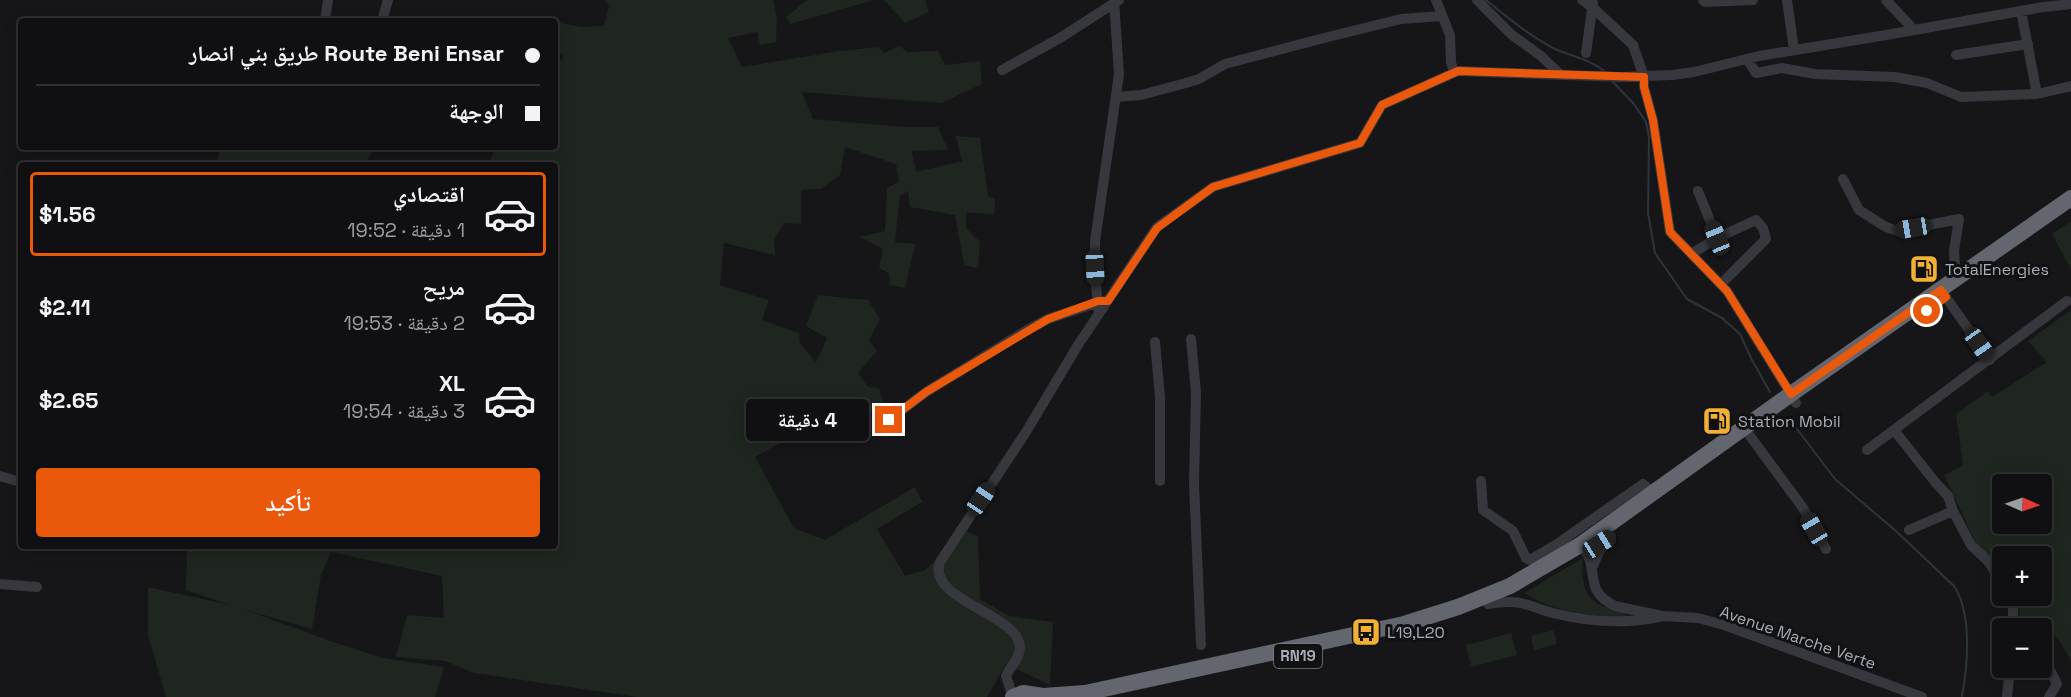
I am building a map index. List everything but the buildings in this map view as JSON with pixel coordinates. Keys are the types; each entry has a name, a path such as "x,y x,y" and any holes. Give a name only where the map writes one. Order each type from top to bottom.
{"highway":[{"name":"RN19","path":"1944,294 1956,280 2071,198"},
{"name":"RN19","path":"1104,697 1424,627 1517,594 1583,548 1653,493 2071,209"},
{"name":"RN19","path":"1013,697 1023,693 1033,696 1085,693 1404,624 1517,594 1560,549 1583,548 1611,536 1750,436 1793,399"}],"street":[{"path":"326,18 328,0"},
{"path":"382,18 388,0"},
{"path":"1436,0 1450,35 1451,62 1454,73"},
{"path":"1477,0 1512,35 1561,75"},
{"path":"1581,0 1593,3 1633,45 1644,77 1644,87 1653,120 1670,232 1693,253 1727,291 1793,399"},
{"path":"1703,0 1705,2 1753,0"},
{"path":"1787,0 1794,50"},
{"path":"1886,0 1914,30"},
{"path":"1002,70 1060,38 1116,1"},
{"path":"1103,301 1095,241 1119,74 1116,1"},
{"path":"1586,53 1593,3"},
{"path":"1013,697 1006,676 1019,653 1018,639 989,614 946,588 940,578 938,567 1026,432 1099,313 1103,301 1157,228 1213,187 1360,143 1382,105 1458,71 1622,77 1694,72 1747,59 2021,11 2051,3 2071,4"},
{"path":"2021,11 2037,94"},
{"path":"1116,97 1141,95 1186,83 1199,79 1225,64 1324,38 1401,19 1442,16"},
{"path":"1956,55 2028,44"},
{"path":"1747,59 1756,73 1782,68 1815,74 1896,77 1928,83 1961,97 2037,94 2071,86"},
{"path":"1843,179 1859,210 1886,227 1899,231 1959,219 1954,251 1956,280"},
{"path":"1698,191 1717,238"},
{"path":"1693,253 1717,238 1756,220 1763,228 1766,239 1721,284"},
{"path":"1944,294 1990,360"},
{"path":"889,420 926,392 1028,330 1048,319 1103,301"},
{"path":"1867,450 2067,301"},
{"path":"1191,339 1196,393 1194,484 1201,645"},
{"path":"1155,342 1160,397 1160,481"},
{"path":"1894,430 1948,496 1953,511 1971,545 1992,567"},
{"path":"1750,436 1803,508 1826,549"},
{"path":"0,476 18,481"},
{"path":"1481,481 1483,510 1513,531 1526,558 1530,560 1560,549 1644,484 1653,493"},
{"path":"1909,530 1953,511"},
{"path":"1592,568 1599,552 1611,536"},
{"path":"1583,548 1590,556 1592,576 1597,591 1608,602 1662,616"},
{"path":"0,584 37,587"},
{"path":"1517,594 1555,613 1601,621 1629,621 1662,616"},
{"name":"Avenue Marche Verte","path":"1662,616 1698,618 1724,626 1922,697"},
{"path":"2049,697 2057,684 2052,674"},
{"path":"2007,697 2009,678"}],"shaded area":[{"path":"605,0 773,0 777,18 776,42 760,45 757,32 728,38 742,67 878,47 884,53 900,46 907,52 938,51 945,65 980,61 982,84 941,103 802,92 813,119 906,127 938,127 948,150 912,151 916,172 962,161 956,136 980,138 988,196 995,199 994,215 966,212 966,228 980,242 978,268 964,265 955,215 910,207 908,191 900,196 895,242 915,244 905,288 890,285 889,273 879,268 883,249 860,237 885,231 887,188 899,182 896,164 845,147 840,175 821,189 801,190 801,224 784,223 774,240 775,255 724,243 720,285 769,300 762,320 799,333 800,343 816,362 827,338 806,326 818,295 868,300 880,319 869,341 877,351 858,373 868,387 879,388 884,407 813,425 755,457 794,528 825,540 915,487 922,502 877,529 905,576 925,570 966,531 978,536 980,599 1009,616 1053,622 1050,685 1006,664 987,697 637,697 474,673 445,661 396,657 407,615 444,618 442,576 331,552 321,575 312,629 243,609 383,658 444,667 435,697 166,697 148,635 148,587 230,605 186,590 187,549 558,549 558,162 492,162 490,160 495,150 558,150 558,64 564,56 558,51 558,23 581,27 604,26 609,6"},
{"path":"807,0 874,0 790,24 786,17"},
{"path":"884,0 925,0 929,12 905,23"},
{"path":"220,150 370,150 372,152 367,162 217,162"},
{"path":"2071,221 2071,269 2052,234"},
{"path":"2071,310 2071,661 2060,641 2052,634 2052,618 2020,618 2018,606 2052,606 2052,546 1992,546 1992,570 1986,564 1944,475 1963,465 1956,414 1988,391 1992,397 2047,362 2028,341"},
{"path":"1583,558 1583,581 1589,596 1603,606 1625,612 1625,617 1598,616 1560,609 1524,593"},
{"path":"1553,630 1557,644 1534,650 1531,636"},
{"path":"1511,633 1517,655 1471,667 1466,645"}],"waterway":[{"path":"1486,0 1546,44 1588,62 1606,73"},
{"path":"1613,82 1634,104 1646,122 1649,137 1648,213 1655,253 1687,299 1722,318 1740,334 1770,392"},
{"path":"1791,421 1835,479 1897,532 1954,586 1960,597 1966,624 1967,655 1962,696"}],"place":[{"name":"TotalEnergies","path":"1924,269"},
{"name":"Station Mobil","path":"1717,421"},
{"name":"L19,L20","path":"1366,632"}],"route":[{"path":"889,420 926,392 1048,319 1098,301 1108,301 1157,228 1213,187 1360,143 1382,105 1458,71 1644,77 1670,232 1693,253 1727,291 1791,394 1941,290 1946,297 1927,311"}]}
